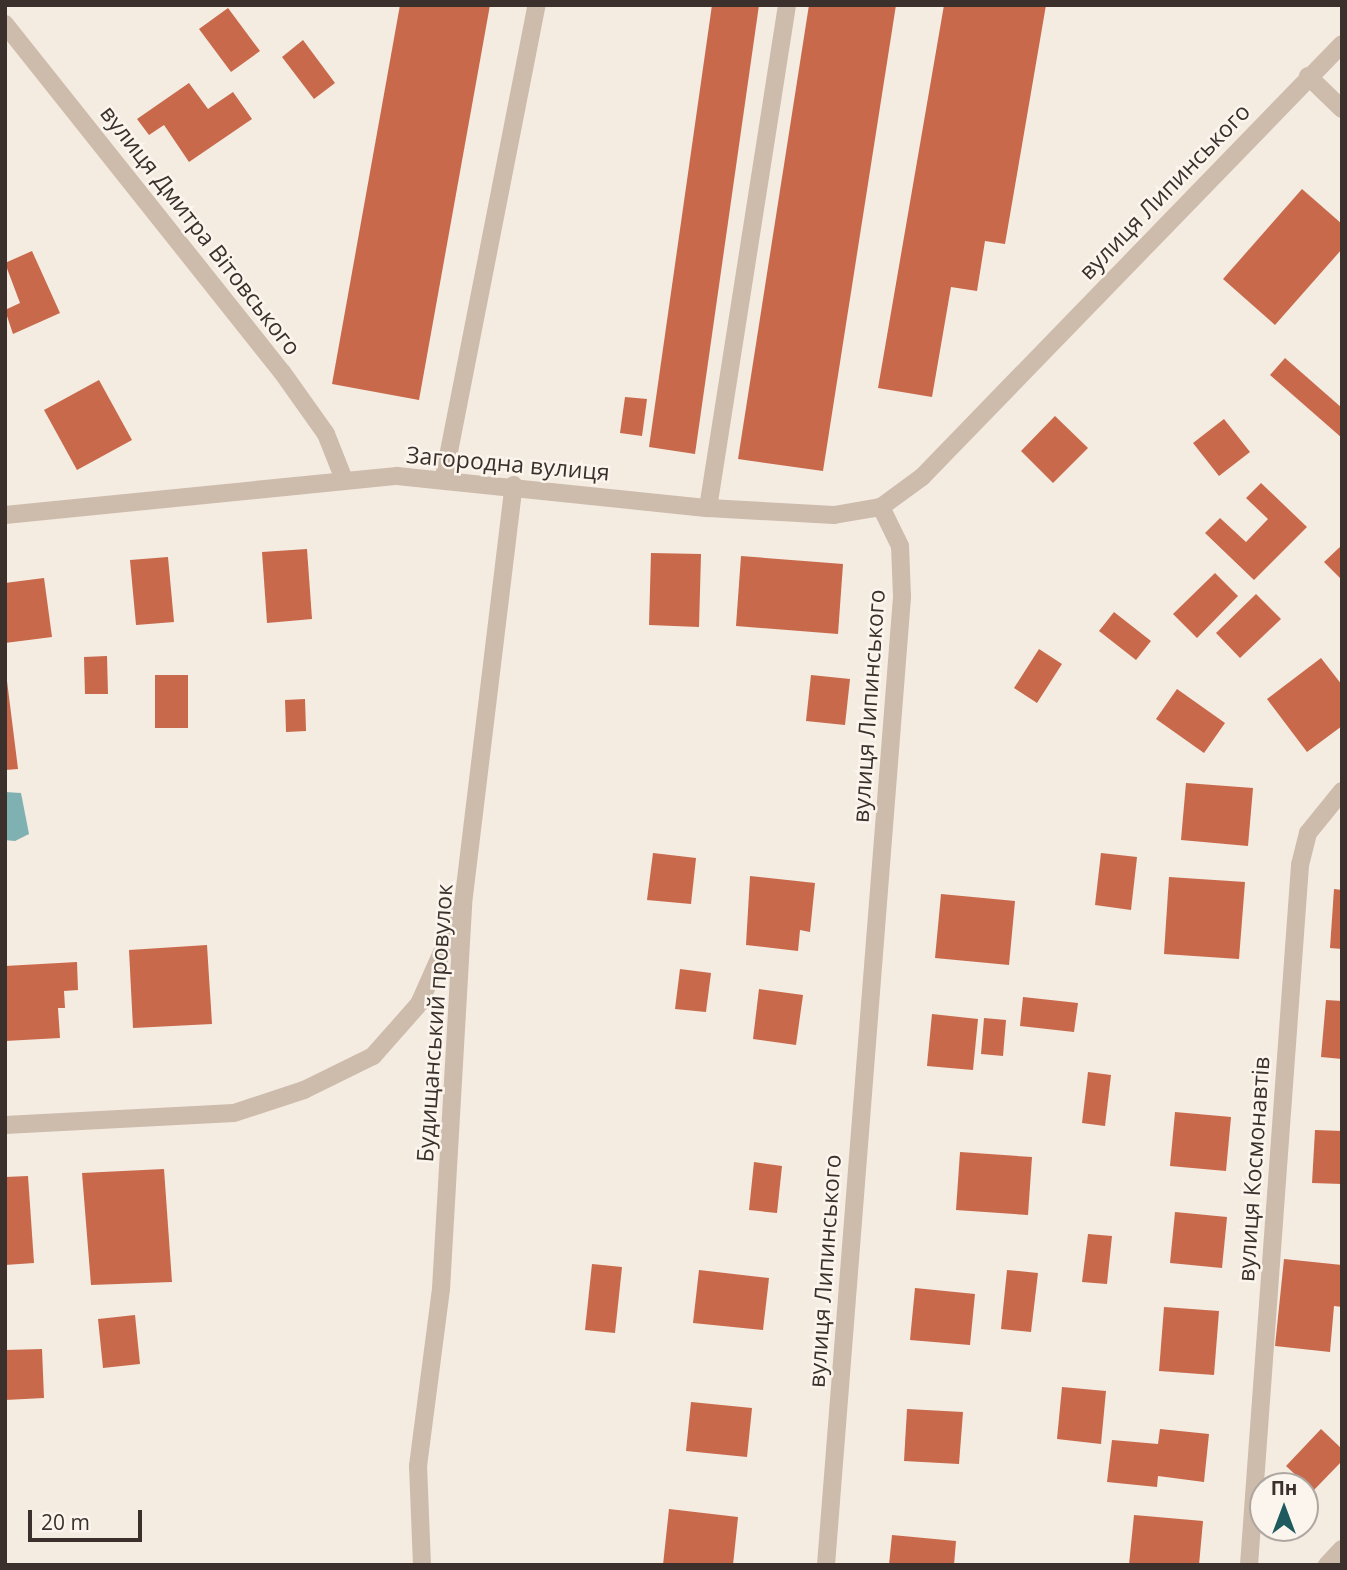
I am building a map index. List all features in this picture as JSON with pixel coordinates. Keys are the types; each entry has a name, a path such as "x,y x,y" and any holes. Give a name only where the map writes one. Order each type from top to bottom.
{"street":[{"path":"444,477 537,5"},
{"path":"708,508 787,5"},
{"name":"вулиця Дмитра Вітовського","path":"5,23 282,372 326,434 343,477"},
{"name":"вулиця Липинського","path":"826,1565 902,597 900,546 881,507 922,477 1308,76 1342,44"},
{"path":"1308,76 1342,109"},
{"name":"Загородна вулиця","path":"5,515 343,477 444,477 708,508 834,515 881,507"},
{"name":"Будищанський провулок","path":"422,1565 418,1466 441,1289 463,904 514,485"},
{"name":"вулиця Космонавтів","path":"1249,1565 1300,865 1308,832 1342,791"},
{"path":"5,1125 234,1113 304,1090 373,1056 419,1004 463,904"},
{"path":"1327,1565 1342,1549"}],"water":[{"path":"5,792 21,793 29,834 15,841 5,840"}],"building":[{"path":"400,5 490,5 419,400 332,384"},
{"path":"712,5 759,5 695,454 649,447"},
{"path":"809,5 896,5 823,471 738,459"},
{"path":"944,5 1046,5 1005,244 985,241 977,291 951,287 932,397 878,388"},
{"path":"228,8 260,51 231,72 199,29"},
{"path":"303,40 335,83 314,99 282,57"},
{"path":"189,83 208,109 233,92 252,119 189,162 164,125 149,135 137,119"},
{"path":"1302,189 1342,224 1342,249 1275,325 1223,279"},
{"path":"32,251 60,313 13,334 5,310 20,303 5,263"},
{"path":"1285,358 1342,408 1342,438 1270,375"},
{"path":"99,380 132,440 77,470 44,410"},
{"path":"625,397 647,399 642,436 620,433"},
{"path":"1055,416 1088,448 1053,483 1021,451"},
{"path":"1224,419 1250,452 1219,476 1193,443"},
{"path":"1261,483 1307,527 1254,580 1205,533 1220,518 1246,542 1268,519 1246,498"},
{"path":"1342,545 1342,580 1324,562"},
{"path":"307,549 312,619 267,623 262,552"},
{"path":"651,553 701,554 699,627 649,625"},
{"path":"741,556 843,564 838,634 736,626"},
{"path":"168,557 174,622 136,625 130,560"},
{"path":"1215,573 1238,596 1197,638 1173,614"},
{"path":"44,578 52,637 5,643 5,583"},
{"path":"1256,594 1281,619 1240,658 1216,633"},
{"path":"1114,612 1151,641 1136,660 1099,631"},
{"path":"1039,649 1062,664 1037,703 1014,688"},
{"path":"107,656 108,694 85,694 84,657"},
{"path":"1321,658 1342,685 1342,726 1307,752 1267,699"},
{"path":"5,665 18,769 5,770"},
{"path":"155,675 188,675 188,728 155,728"},
{"path":"811,675 850,679 845,725 806,721"},
{"path":"1177,689 1225,723 1204,753 1156,719"},
{"path":"305,699 306,731 286,732 285,700"},
{"path":"1186,783 1253,788 1248,846 1181,840"},
{"path":"653,853 696,858 691,904 647,900"},
{"path":"1101,853 1137,857 1131,910 1095,905"},
{"path":"750,876 815,883 810,932 800,930 798,951 746,945"},
{"path":"1169,877 1245,882 1239,959 1164,954"},
{"path":"1334,889 1342,890 1342,949 1330,948"},
{"path":"941,894 1015,901 1009,965 935,958"},
{"path":"207,945 212,1024 133,1028 129,950"},
{"path":"77,962 78,990 64,991 65,1008 58,1008 60,1038 5,1041 5,966"},
{"path":"680,969 711,973 706,1012 675,1009"},
{"path":"759,989 803,995 796,1045 753,1039"},
{"path":"1023,997 1078,1003 1074,1032 1020,1026"},
{"path":"1326,1000 1342,1001 1342,1059 1321,1057"},
{"path":"932,1014 978,1019 973,1070 927,1066"},
{"path":"984,1018 1006,1020 1003,1056 981,1054"},
{"path":"1088,1072 1111,1075 1105,1126 1082,1123"},
{"path":"1175,1112 1231,1117 1226,1171 1170,1166"},
{"path":"1315,1130 1342,1131 1342,1184 1312,1183"},
{"path":"960,1152 1032,1157 1028,1215 956,1210"},
{"path":"754,1162 782,1166 777,1213 749,1210"},
{"path":"164,1169 172,1282 91,1285 82,1173"},
{"path":"28,1176 34,1263 5,1265 5,1177"},
{"path":"1175,1212 1227,1217 1222,1268 1170,1263"},
{"path":"1088,1234 1112,1236 1107,1284 1082,1282"},
{"path":"1284,1259 1342,1265 1342,1307 1334,1306 1330,1352 1275,1346"},
{"path":"592,1264 622,1267 615,1333 585,1330"},
{"path":"699,1270 769,1278 763,1330 693,1323"},
{"path":"1007,1270 1038,1273 1031,1332 1001,1329"},
{"path":"915,1288 975,1294 970,1345 910,1340"},
{"path":"1164,1307 1219,1311 1214,1375 1159,1371"},
{"path":"135,1315 140,1364 103,1368 98,1319"},
{"path":"42,1349 44,1398 5,1400 5,1350"},
{"path":"1062,1387 1106,1391 1101,1444 1057,1439"},
{"path":"691,1402 752,1408 747,1457 686,1451"},
{"path":"907,1409 963,1412 959,1464 904,1461"},
{"path":"1160,1429 1209,1434 1204,1482 1158,1476 1157,1487 1107,1482 1112,1440 1158,1444"},
{"path":"1321,1429 1342,1449 1342,1461 1319,1485 1319,1472 1292,1472 1286,1466"},
{"path":"669,1509 738,1517 733,1565 663,1565"},
{"path":"1134,1515 1203,1521 1199,1565 1129,1565"},
{"path":"892,1535 956,1541 954,1565 889,1565"}]}
